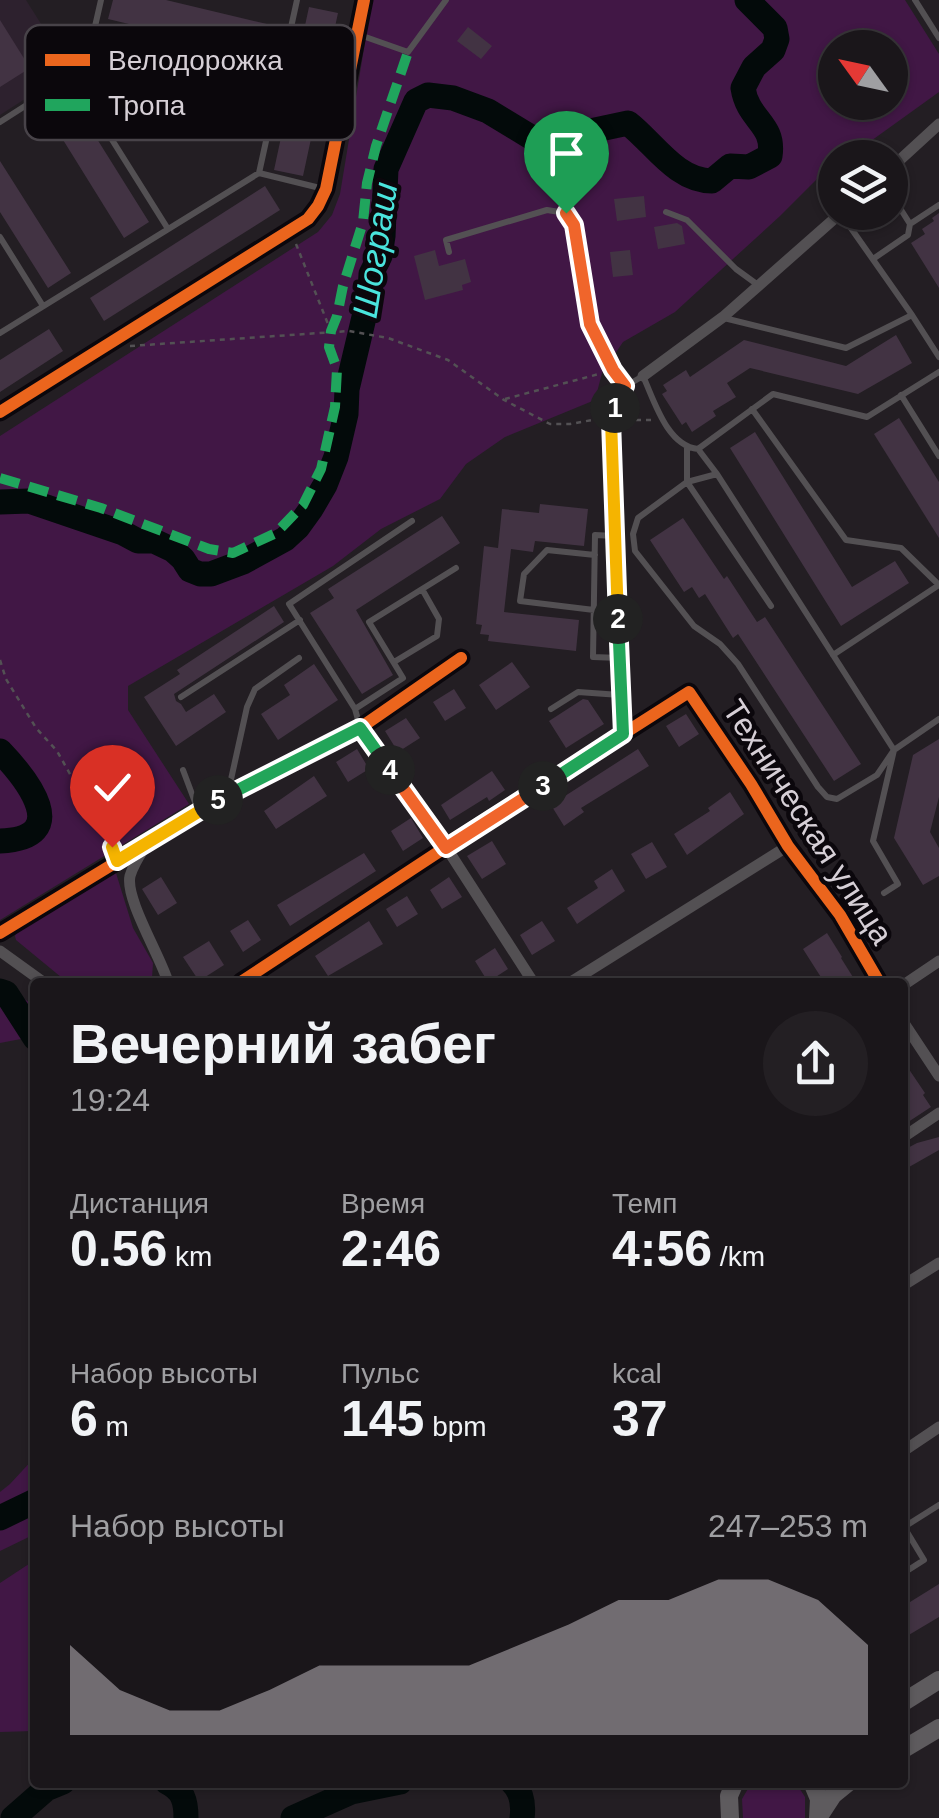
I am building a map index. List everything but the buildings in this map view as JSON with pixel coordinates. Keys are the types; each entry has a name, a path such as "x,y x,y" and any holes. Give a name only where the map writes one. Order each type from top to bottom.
{"main road":[{"path":"908,1699 939,1680"},
{"path":"908,1746 939,1728"},
{"path":"727,1814 734,1788"},
{"path":"814,1788 819,1800 818,1818"},
{"path":"818,1818 842,1788"}],"street":[{"path":"355,44 364,0"},
{"path":"908,152 939,124"},
{"path":"0,412 308,218 326,189 336,140"},
{"path":"248,978 623,734 611,420 625,386 590,324 574,225"},
{"path":"643,376 723,318 822,230"},
{"path":"0,933 228,794 360,728 461,658"},
{"name":"Техническая улица","path":"623,734 689,692 788,846 840,915 877,978"},
{"path":"360,728 446,848 530,978"},
{"path":"146,843 129,879 131,900 167,978"},
{"path":"577,978 788,846"},
{"path":"0,951 37,978"},
{"path":"908,982 939,961"},
{"path":"908,1029 939,1076"},
{"path":"908,1134 939,1113"},
{"path":"908,1282 939,1263"},
{"path":"908,1448 939,1427"}],"lane":[{"path":"95,25 101,0"},
{"path":"292,25 297,0"},
{"path":"357,34 408,52 446,0"},
{"path":"915,0 939,38"},
{"path":"0,122 25,106"},
{"path":"112,140 168,229"},
{"path":"0,333 259,172 266,140"},
{"path":"259,172 326,189"},
{"path":"910,224 939,205"},
{"path":"449,252 446,240 547,210 566,213 574,225"},
{"path":"666,212 686,220 759,286"},
{"path":"872,260 908,235 908,221"},
{"path":"852,230 939,358"},
{"path":"0,237 43,306"},
{"path":"723,318 846,348 912,315"},
{"path":"625,386 643,376 671,432 687,448 698,448 774,394 867,417 939,372"},
{"path":"901,395 939,456"},
{"path":"752,409 846,540 901,548 939,585 832,655"},
{"path":"687,448 687,482 770,606"},
{"path":"698,448 894,750 874,842 898,884 884,893"},
{"path":"717,474 687,482 638,518 632,534 635,551 694,626 720,644 738,664 827,797 837,799 877,775 894,750 939,719"},
{"path":"360,728 356,710 289,604 412,520"},
{"path":"614,536 595,535 593,657 620,658"},
{"path":"594,610 520,601 524,574 547,550 595,555"},
{"path":"356,710 402,678 370,622 456,568"},
{"path":"394,662 436,636 439,619 422,590"},
{"path":"180,697 300,620"},
{"path":"228,794 247,707 255,690 300,658"},
{"path":"550,709 578,692 622,694"},
{"path":"183,770 199,812"},
{"path":"908,1524 939,1505"},
{"path":"908,1534 924,1560 908,1570"}],"path":[{"path":"292,229 331,331"},
{"path":"103,345 349,331 388,338 448,360 504,400 550,424 593,419 664,420"},
{"path":"504,400 613,370"},
{"path":"0,660 6,679 36,728 57,751 117,861"}],"shaded area":[{"path":"0,0 26,0 42,25 25,25 25,99 0,115"},
{"path":"372,0 905,0 939,54 939,92 908,114 908,30 818,30 818,120 900,120 872,140 818,140 818,178 675,312 623,342 602,373 595,400 505,437 466,464 440,499 381,529 333,566 128,686 128,710 189,804 0,920 0,436 318,232 332,215 340,194 349,140 355,140 355,103"},
{"path":"116,873 133,928 153,963 152,978 62,978 16,940 17,931"},
{"path":"0,983 30,1003 30,1046 21,1039 0,1043"},
{"path":"30,1462 30,1536 0,1551 0,1492"},
{"path":"30,1563 30,1731 0,1732 0,1583"},
{"path":"748,1788 799,1788 805,1797 805,1818 743,1818 742,1799"}],"waterway":[{"name":"Шограш","path":"0,502 29,501 138,541 154,541 173,550 190,570 200,574 243,562 285,539 311,509 336,457 371,274 380,256 386,169 416,101 428,95 453,98 488,111 539,142 628,123 676,168 712,181 730,166 749,167 770,156 769,136 750,108 743,88 777,39 775,28 747,0"},
{"name":"Шограш","path":"0,751 31,791 40,819 35,830 0,841"},
{"name":"Шограш","path":"0,991 6,993 30,1030"},
{"name":"Шограш","path":"0,1518 30,1503"},
{"name":"Шограш","path":"13,1818 48,1788"},
{"name":"Шограш","path":"176,1788 182,1797 186,1818"},
{"name":"Шограш","path":"293,1818 351,1792 371,1788"},
{"name":"Шограш","path":"516,1788 522,1798 522,1818"}],"marked path":[{"path":"0,478 101,508 209,549 233,553 276,533 303,505 321,469 335,407 337,369 329,347 331,331 363,222 376,146 408,52"}],"cycle path":[{"path":"355,45 364,0"},
{"path":"0,412 308,219 326,189 336,140"},
{"path":"0,933 228,794 360,728 461,658"},
{"path":"247,978 689,692 788,846 840,915 877,978"}],"route":[{"path":"112,847 117,861 228,794 360,728 446,848 623,734 611,420 625,386 590,324 574,225 566,213"}]}
